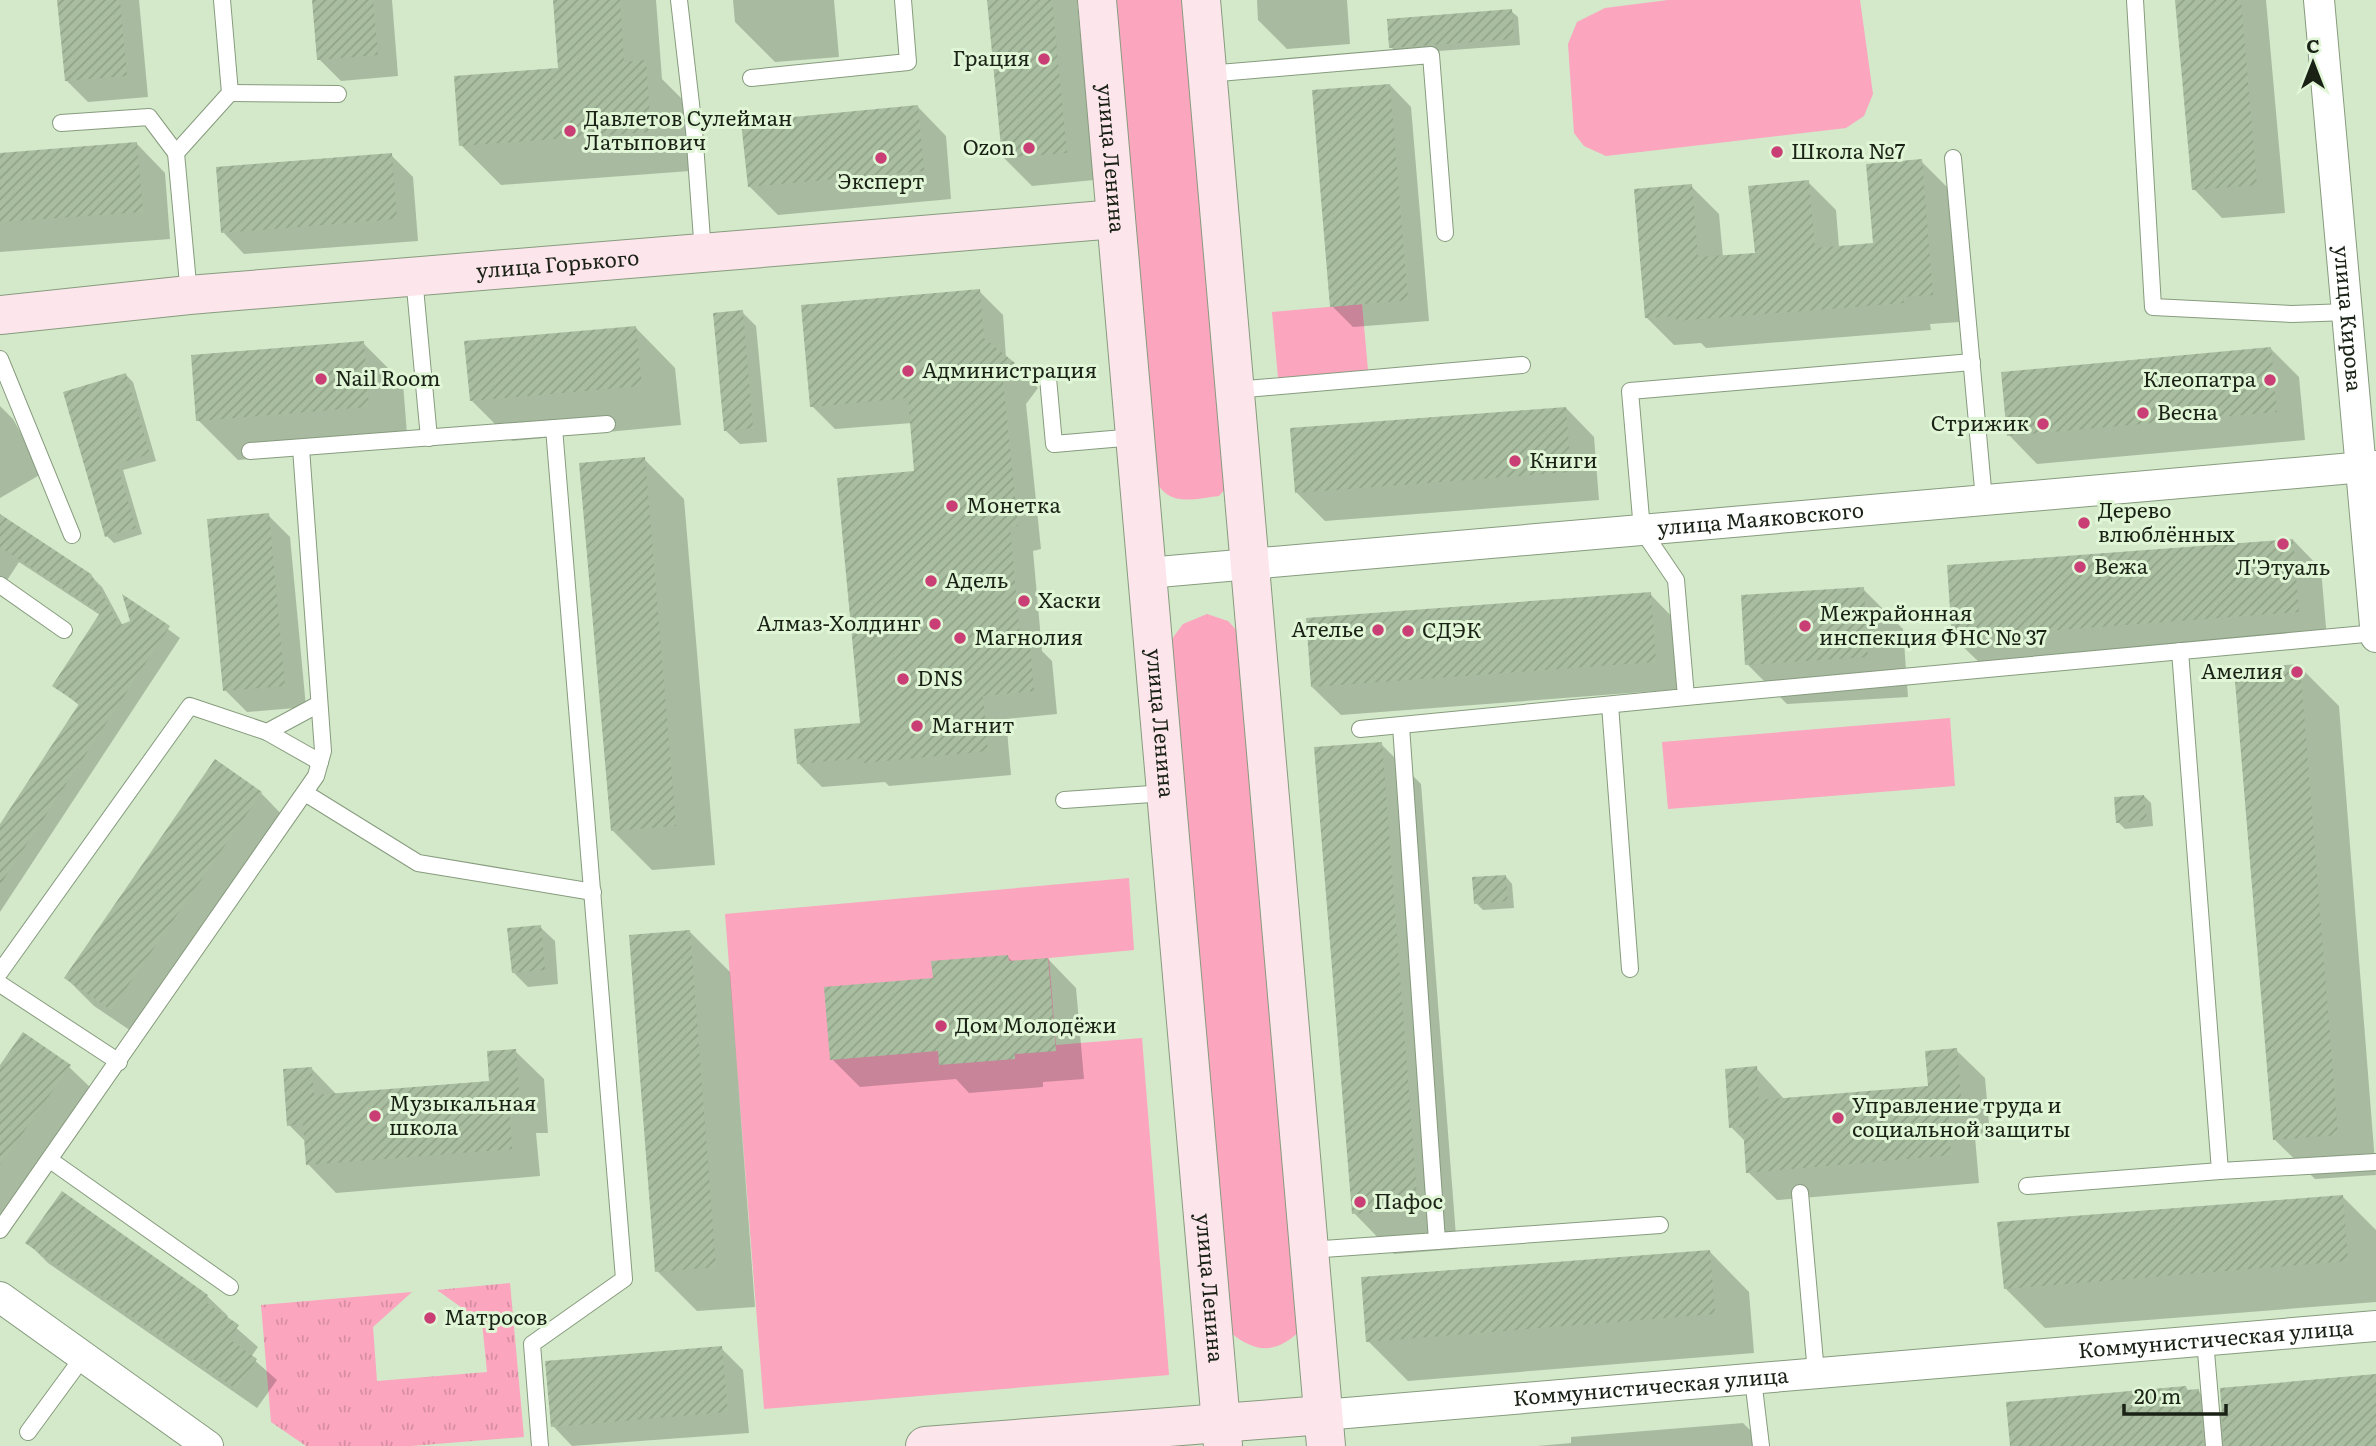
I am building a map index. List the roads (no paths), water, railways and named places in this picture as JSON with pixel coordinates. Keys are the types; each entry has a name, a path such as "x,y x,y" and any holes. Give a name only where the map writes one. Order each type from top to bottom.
{"main road":[{"name":"улица Ленина","path":"1097,0 1222,1435"},
{"path":"1201,0 1325,1430"},
{"name":"улица Горького","path":"0,315 188,295 1116,219"},
{"name":"Коммунистическая улица","path":"925,1446 1325,1430"}],"street":[{"name":"улица Кирова","path":"2319,0 2348,312 2370,467 2376,635"},
{"name":"улица Маяковского","path":"1147,573 2370,467"},
{"path":"0,1297 208,1446"},
{"name":"Коммунистическая улица","path":"1325,1430 1753,1379 2376,1326"}],"lane":[{"path":"176,153 230,93 222,0"},
{"path":"679,0 694,130 703,253"},
{"path":"751,78 908,62 903,0"},
{"path":"2134,0 2153,307 2292,314 2348,312"},
{"path":"1208,74 1430,55 1444,233"},
{"path":"230,93 338,94"},
{"path":"61,123 149,117 176,153 188,295"},
{"path":"1953,158 1984,500"},
{"path":"414,277 429,438"},
{"path":"0,359 72,535"},
{"path":"1686,697 1676,580 1642,530 1630,391 1972,362"},
{"path":"1235,390 1522,366"},
{"path":"1048,378 1054,444 1135,437"},
{"path":"250,452 607,424"},
{"path":"540,1446 532,1344 624,1279 554,428"},
{"path":"0,1230 316,776 323,751 301,448"},
{"path":"0,585 64,629"},
{"path":"1360,730 1686,697 2376,635"},
{"path":"2180,651 2220,1171"},
{"path":"267,732 319,704"},
{"path":"1610,705 1630,969"},
{"path":"0,972 190,706 267,732 320,762"},
{"path":"1401,726 1437,1241"},
{"path":"304,793 418,863 593,892"},
{"path":"1064,800 1167,793"},
{"path":"0,984 119,1062"},
{"path":"50,1160 230,1287"},
{"path":"2027,1186 2376,1162"},
{"path":"1800,1193 1816,1373"},
{"path":"1309,1250 1660,1225"},
{"path":"2205,1340 2214,1446"},
{"path":"28,1432 83,1357"},
{"path":"1753,1379 1760,1446"}],"place":[{"name":"Грация","path":"1044,59"},
{"name":"Давлетов Сулейман Латыпович","path":"570,131"},
{"name":"Ozon","path":"1029,148"},
{"name":"Школа №7","path":"1777,152"},
{"name":"Эксперт","path":"881,158"},
{"name":"Администрация","path":"908,371"},
{"name":"Nail Room","path":"321,379"},
{"name":"Клеопатра","path":"2270,380"},
{"name":"Весна","path":"2143,413"},
{"name":"Стрижик","path":"2043,424"},
{"name":"Книги","path":"1515,461"},
{"name":"Монетка","path":"952,506"},
{"name":"Дерево влюблённых","path":"2084,523"},
{"name":"Л'Этуаль","path":"2283,544"},
{"name":"Вежа","path":"2080,567"},
{"name":"Адель","path":"931,581"},
{"name":"Хаски","path":"1024,601"},
{"name":"Алмаз-Холдинг","path":"935,624"},
{"name":"Межрайонная инспекция ФНС № 37","path":"1805,626"},
{"name":"Ателье","path":"1378,630"},
{"name":"СДЭК","path":"1408,631"},
{"name":"Магнолия","path":"960,638"},
{"name":"Амелия","path":"2297,672"},
{"name":"DNS","path":"903,679"},
{"name":"Магнит","path":"917,726"},
{"name":"Дом Молодёжи","path":"941,1026"},
{"name":"Музыкальная школа","path":"375,1116"},
{"name":"Управление труда и социальной защиты","path":"1838,1118"},
{"name":"Пафос","path":"1360,1202"},
{"name":"Матросов","path":"430,1318"}]}
